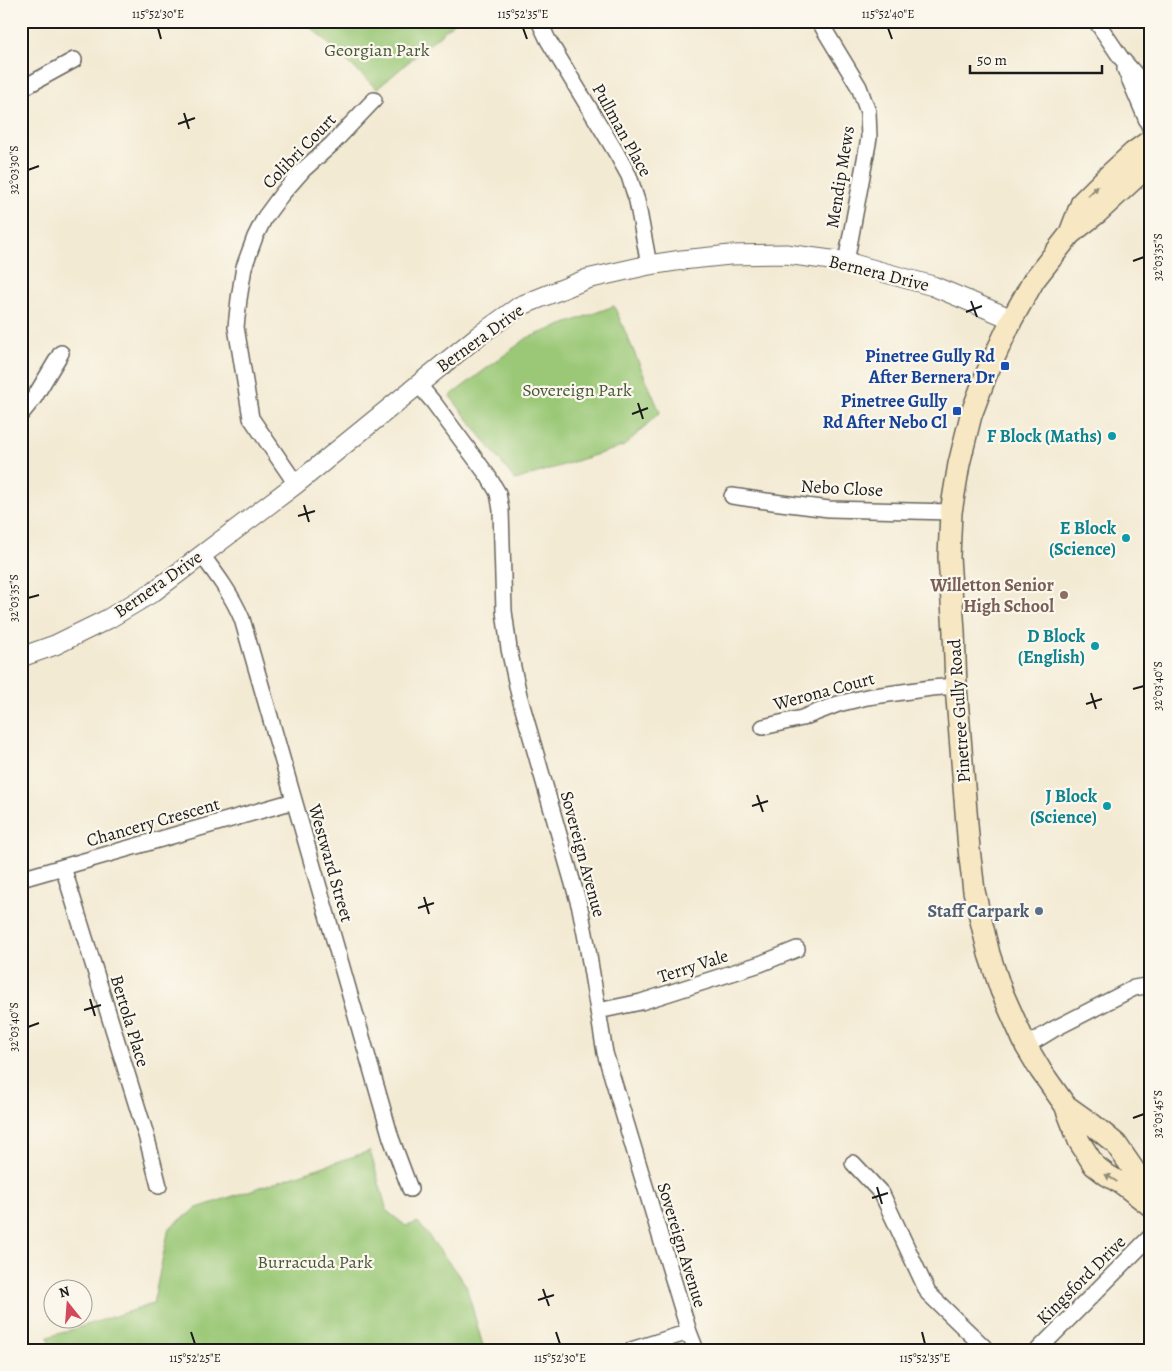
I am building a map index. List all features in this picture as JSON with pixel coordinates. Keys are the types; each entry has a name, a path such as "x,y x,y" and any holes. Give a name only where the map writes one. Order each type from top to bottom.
{"main road":[{"name":"Pinetree Gully Road","path":"1070,234 1082,202 1120,165 1151,140"},
{"name":"Pinetree Gully Road","path":"1151,163 1097,213 1070,234 1034,280 1012,319 986,375 971,415 959,464 951,512 949,557 956,686 969,849 974,891 989,954 1001,990 1026,1046 1065,1105 1079,1141 1094,1164 1151,1206"},
{"name":"Pinetree Gully Road","path":"1065,1105 1116,1144 1151,1194"}],"street":[{"name":"Pullman Place","path":"539,21 548,40 617,154 628,176 637,201 649,265"},
{"name":"Mendip Mews","path":"819,21 859,87 868,112 868,138 846,262"},
{"path":"1096,21 1121,58 1151,92"},
{"path":"1121,58 1151,130"},
{"path":"21,89 74,60"},
{"name":"Colibri Court","path":"296,484 251,418 236,327 238,299 244,266 255,237 266,216 282,194 303,170 332,144 374,100"},
{"name":"Bernera Drive","path":"21,657 55,645 108,619 153,592 296,484 478,336 520,306 586,280 649,265 730,256 786,254 846,262 933,286 1012,319"},
{"path":"21,414 34,398 61,353"},
{"name":"Sovereign Avenue","path":"418,384 488,476 498,494 501,510 504,611 509,649 519,695 580,908 588,944 605,1053 696,1350"},
{"name":"Nebo Close","path":"732,496 828,509 951,512"},
{"name":"Westward Street","path":"201,554 228,590 242,619 390,1138 410,1189"},
{"name":"Werona Court","path":"763,727 802,718 838,704 867,697 956,686"},
{"name":"Chancery Crescent","path":"21,879 294,801"},
{"name":"Bertola Place","path":"63,867 146,1134 160,1186"},
{"name":"Terry Vale","path":"598,1011 641,1002 760,964 797,949"},
{"path":"1026,1046 1054,1029 1134,988 1151,985"},
{"path":"853,1163 882,1194 928,1293 987,1350"},
{"name":"Kingsford Drive","path":"1038,1350 1151,1236"},
{"path":"631,1350 689,1332"}],"green space":[{"name":"Georgian Park","path":"304,21 456,21 377,89"},
{"name":"Sovereign Park","path":"614,306 660,412 624,446 515,480 450,396 527,338"},
{"name":"Burracuda Park","path":"370,1151 387,1211 406,1226 418,1222 466,1285 484,1350 51,1350 48,1337 77,1328 92,1328 92,1323 153,1304 169,1228 197,1208"}],"place":[{"name":"Pinetree Gully Rd After Bernera Dr","path":"1005,366"},
{"name":"Pinetree Gully Rd After Nebo Cl","path":"957,411"},
{"name":"F Block (Maths)","path":"1112,436"},
{"name":"E Block (Science)","path":"1126,538"},
{"name":"Willetton Senior High School","path":"1064,595"},
{"name":"D Block (English)","path":"1095,646"},
{"name":"J Block (Science)","path":"1107,806"},
{"name":"Staff Carpark","path":"1039,911"}]}
